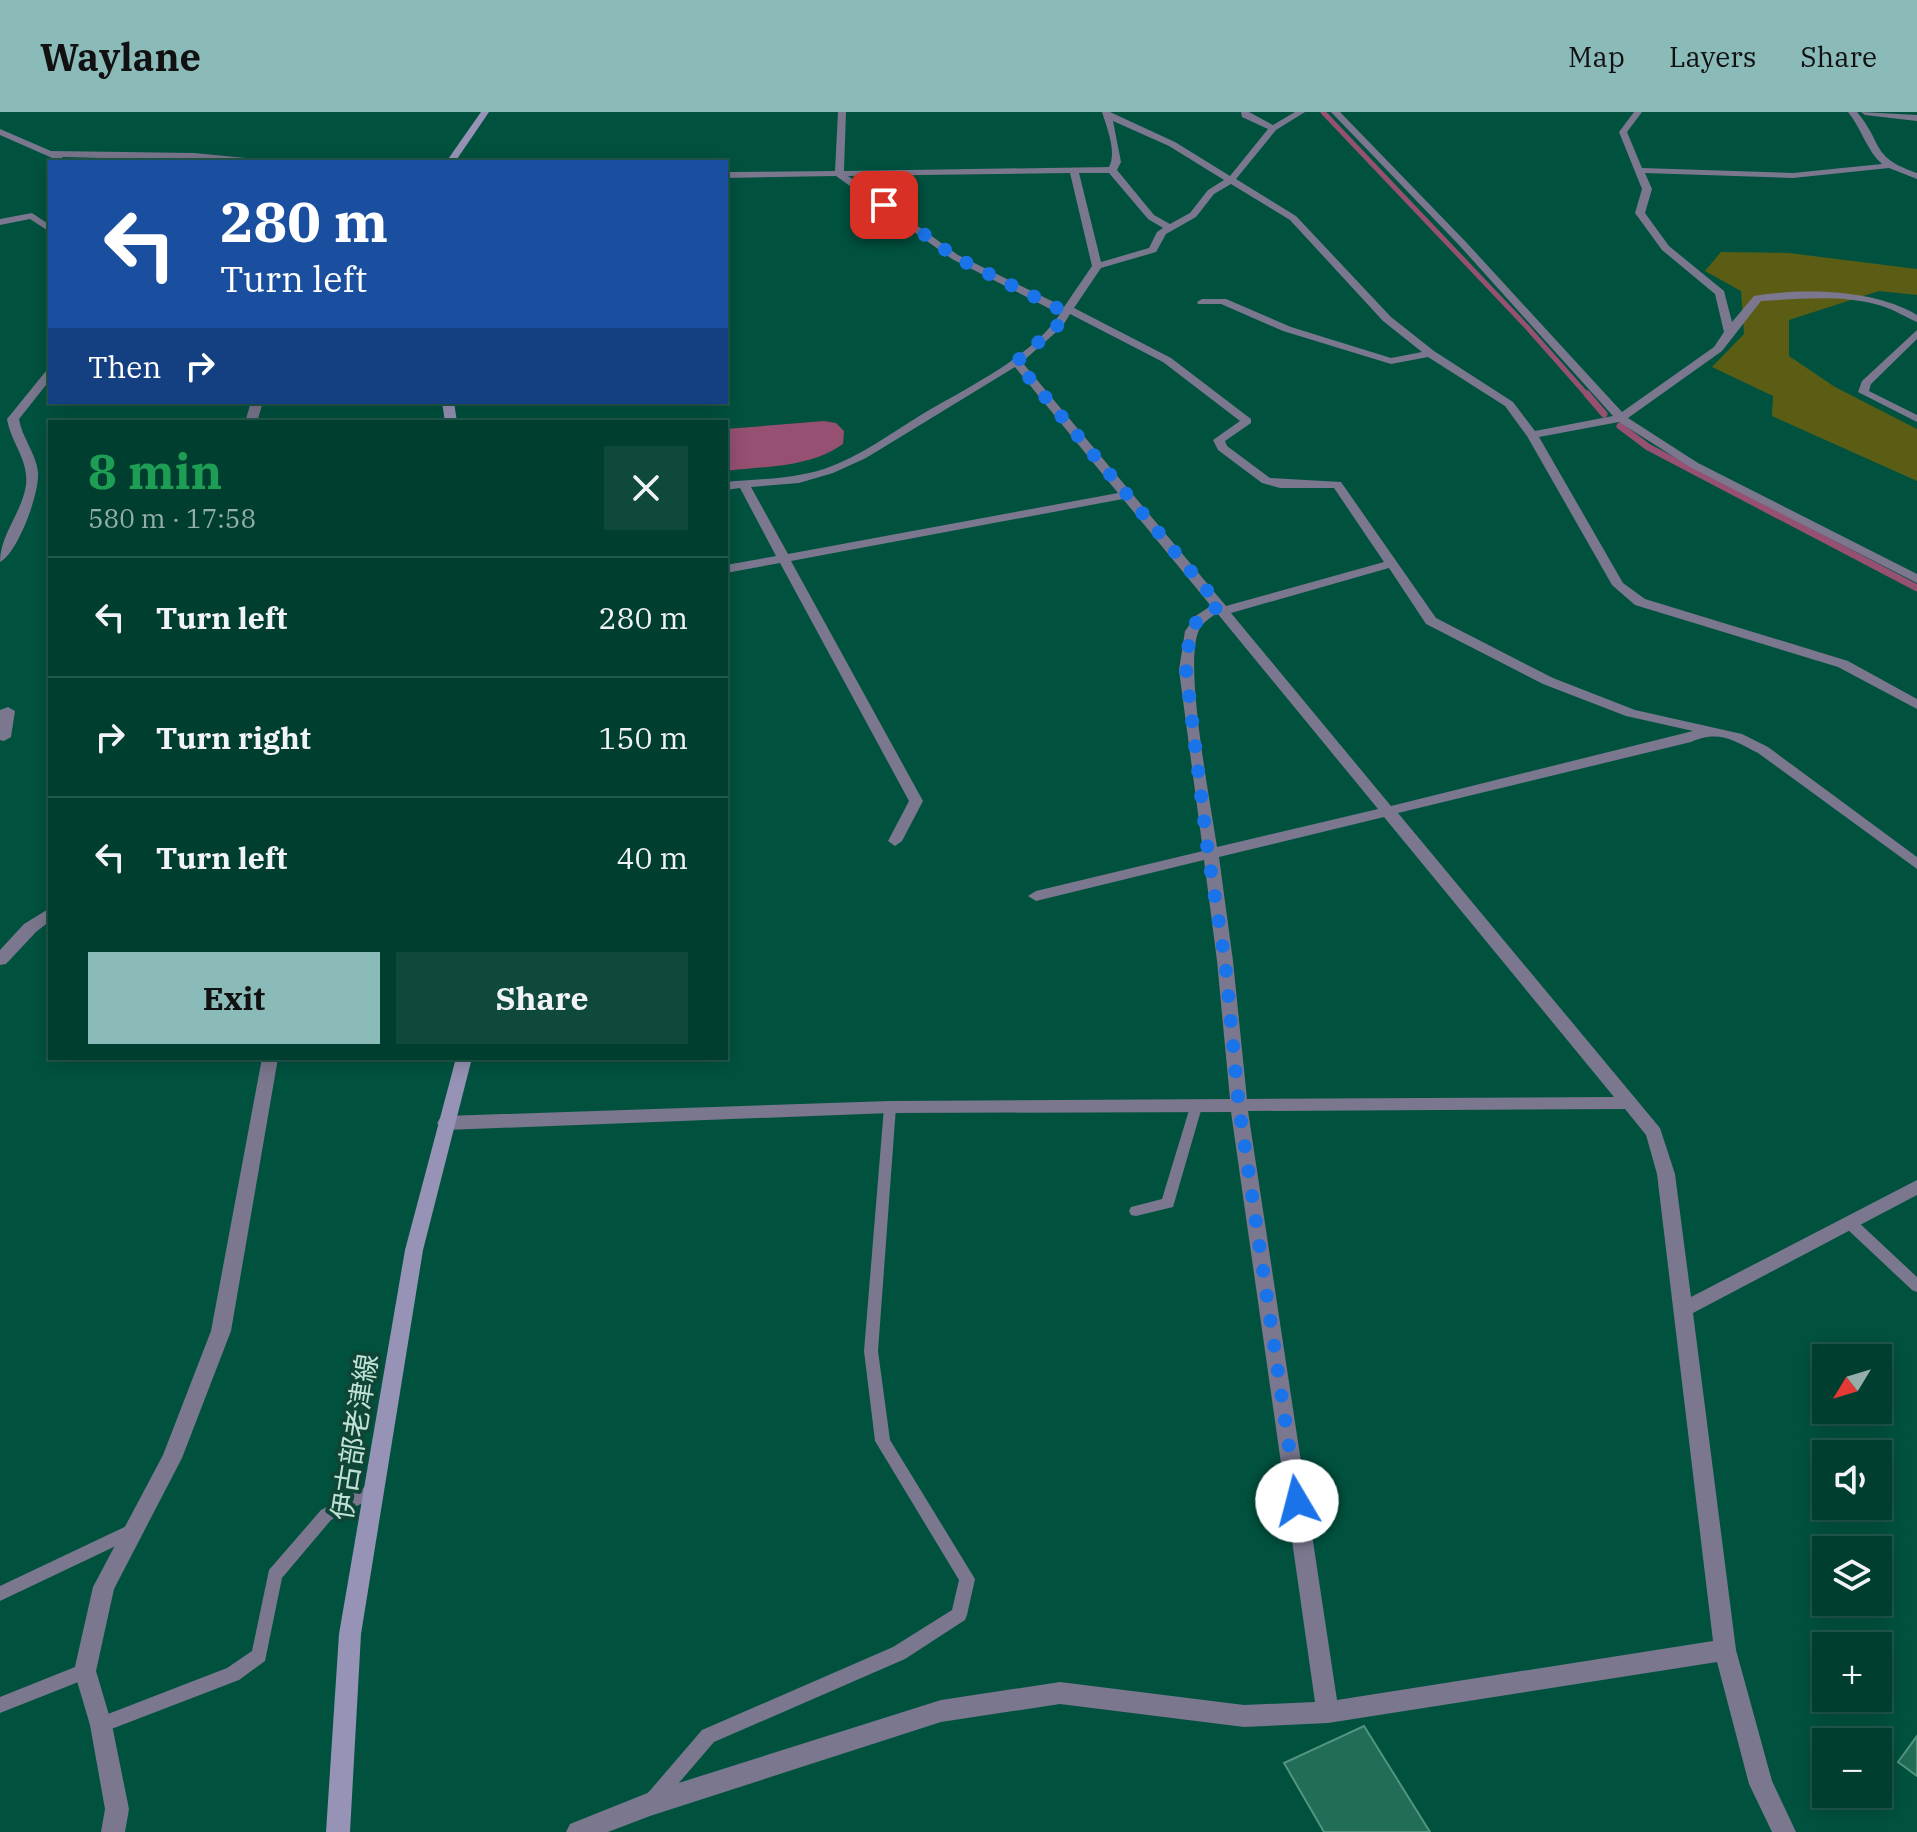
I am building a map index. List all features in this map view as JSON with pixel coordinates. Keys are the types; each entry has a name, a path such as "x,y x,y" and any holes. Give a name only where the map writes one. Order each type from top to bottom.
{"main road":[{"path":"451,160 485,112"},
{"name":"伊古部老津線","path":"338,1832 350,1634 414,1250 463,1060"}],"street":[{"path":"839,174 842,112"},
{"path":"1245,112 1245,115 1273,128"},
{"path":"728,486 799,479 851,461 1016,362 1058,325 1097,266 1153,250 1162,232 1193,215 1211,192 1232,179 1273,128 1301,112"},
{"path":"1335,112 1462,243 1621,418 1694,465 1917,579"},
{"path":"1638,112 1623,132 1647,189 1640,213 1649,231 1672,257 1720,293 1729,332"},
{"path":"1852,112 1879,161 1917,176"},
{"path":"1865,112 1917,118"},
{"path":"1107,113 1117,162 1112,170"},
{"path":"1107,113 1172,144 1293,218 1387,319 1430,353 1509,404 1532,435 1618,585 1640,602 1843,664 1917,705"},
{"path":"0,132 60,160"},
{"path":"51,154 194,156 235,160"},
{"path":"1637,170 1798,177 1838,175 1887,166"},
{"path":"1074,170 1097,266"},
{"path":"728,175 1112,170"},
{"path":"1112,170 1151,217 1170,228"},
{"path":"839,174 955,257 1167,360 1247,421 1219,440 1222,448 1266,481 1280,484 1337,484 1431,621 1548,681 1631,713 1737,737 1763,750 1917,864"},
{"path":"0,222 32,216 48,228"},
{"path":"1532,435 1621,418 1718,349 1758,298 1814,295 1872,301 1909,313 1917,319"},
{"path":"1202,302 1222,301 1287,329 1391,361 1430,353"},
{"path":"1917,333 1866,383 1863,392 1917,419"},
{"path":"1016,362 1654,1133 1666,1174 1725,1650 1761,1784 1784,1832"},
{"path":"0,558 34,482 29,459 14,429 13,419 48,375"},
{"path":"744,485 916,801 895,841"},
{"path":"728,569 1128,495"},
{"path":"1328,1712 1239,1107 1225,961 1208,853 1186,670 1190,632 1201,615 1390,564"},
{"path":"0,716 8,711 4,737"},
{"path":"1036,896 1686,739 1708,729"},
{"path":"0,960 30,928 48,914"},
{"path":"113,1832 117,1809 101,1725 85,1671 104,1587 172,1458 221,1331 270,1060"},
{"path":"446,1123 890,1107 1627,1103"},
{"path":"1684,1309 1917,1187"},
{"path":"578,1832 650,1804 941,1711 1060,1693 1244,1716 1328,1712 1725,1650"}],"lane":[{"path":"650,1804 708,1736 899,1653 959,1615 967,1579 883,1441 871,1351 890,1107"},
{"path":"1136,1211 1168,1203 1196,1107"},
{"path":"1851,1224 1917,1286"},
{"path":"101,1725 233,1674 259,1655 275,1575 326,1515 374,1489"},
{"path":"0,1594 133,1530"},
{"path":"1,1701 85,1671"}],"shaded area":[{"path":"1721,252 1789,253 1917,269 1917,295 1879,291 1789,320 1789,356 1835,387 1917,429 1917,481 1772,416 1773,396 1712,367 1744,334 1741,291 1705,271"},
{"path":"824,421 836,423 844,431 843,444 816,458 787,465 728,471 728,429"}],"building":[{"path":"1364,1726 1430,1832 1324,1832 1284,1763"},
{"path":"1917,1736 1917,1776 1898,1762"}],"waterway":[{"path":"1323,112 1527,327 1588,396"},
{"path":"1587,394 1604,414"},
{"path":"1620,426 1648,447 1917,588"}],"route":[{"path":"884,205 955,257 1065,312 1058,325 1016,362 1220,606 1201,615 1190,632 1186,670 1208,853 1225,961 1239,1107 1297,1501"}]}
